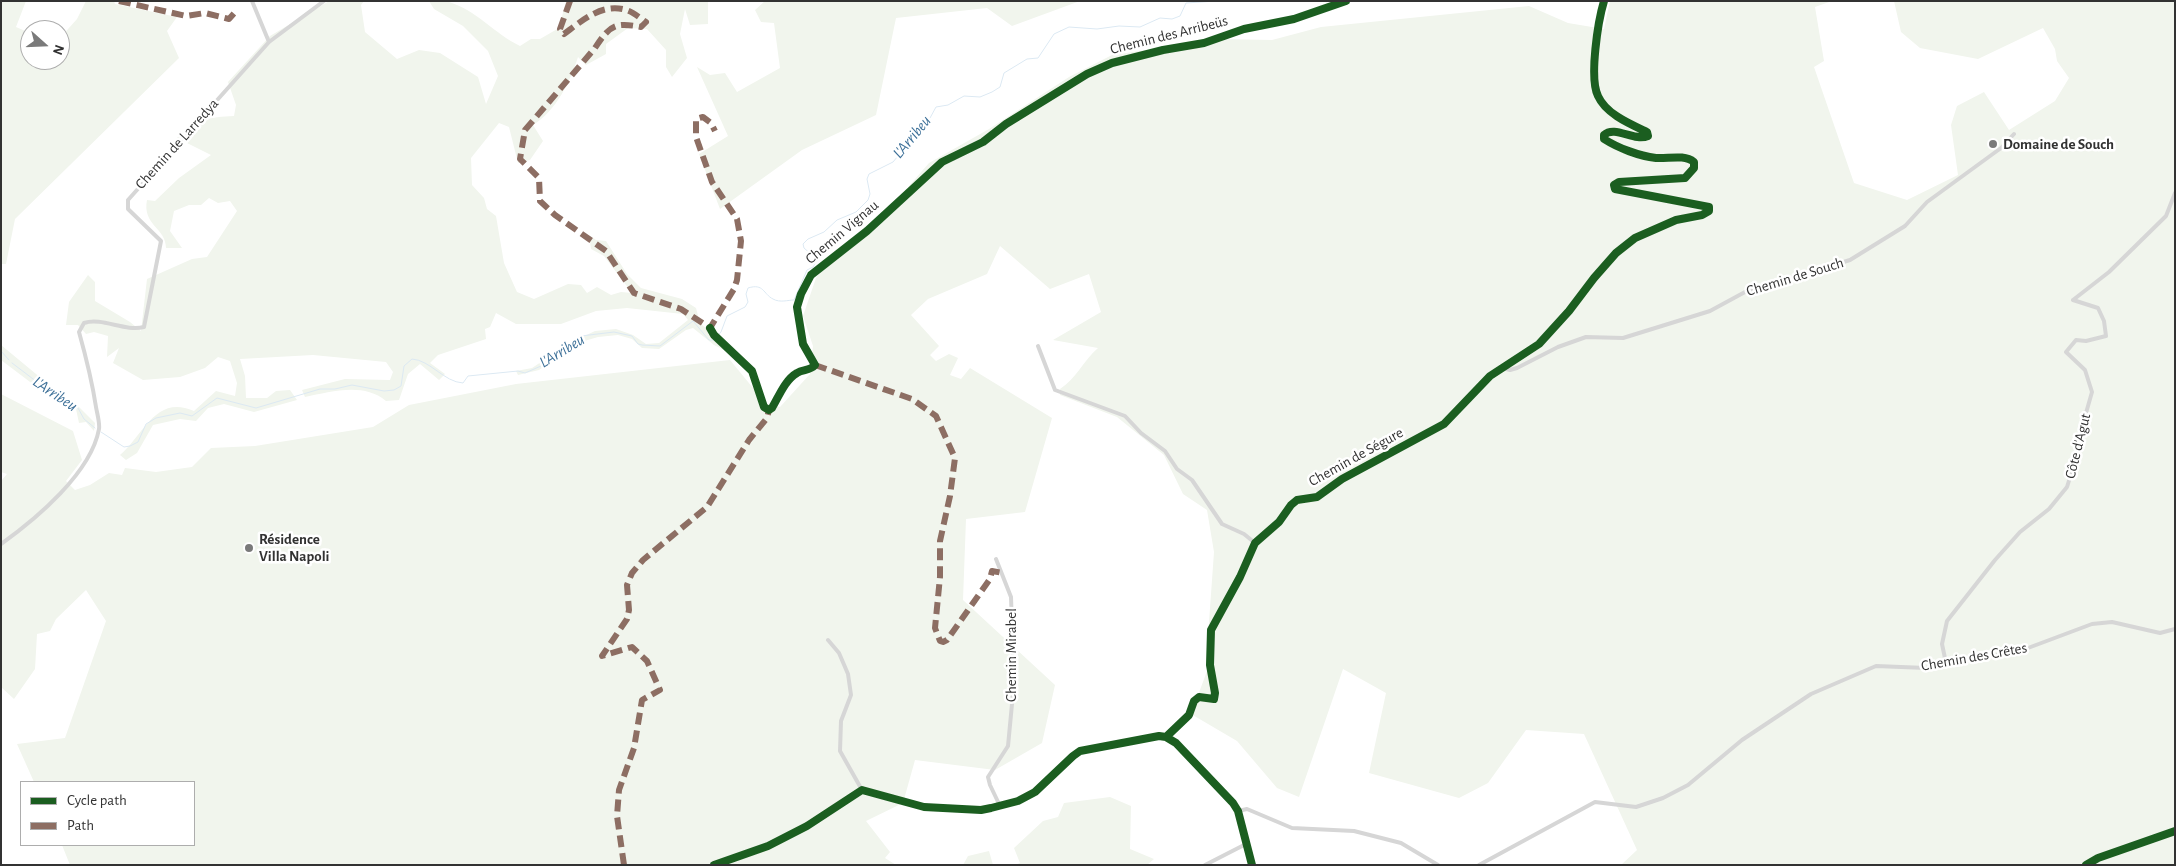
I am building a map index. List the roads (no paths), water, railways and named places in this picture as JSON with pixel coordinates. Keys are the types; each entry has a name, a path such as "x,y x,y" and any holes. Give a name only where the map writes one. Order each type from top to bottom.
{"main road":[{"path":"2086,865 2098,858 2175,831"}],"street":[{"path":"252,1 269,42 324,1"},
{"name":"Chemin des Arribeüs","path":"1087,74 1112,63 1163,50 1204,43 1244,29 1294,19 1346,1"},
{"path":"1502,368 1539,344 1569,311 1616,253 1635,238 1676,220 1702,215 1709,208 1703,205 1676,203 1615,189 1614,186 1619,182 1685,178 1694,168 1694,162 1690,159 1643,156 1604,139 1604,135 1612,132 1636,138 1648,136 1647,132 1607,109 1597,96 1595,74 1596,37 1604,1"},
{"name":"Chemin de Larredya","path":"1,544 21,529 72,481 92,448 99,428 91,373 80,332 84,323 91,321 136,329 144,327 161,241 128,209 128,200 269,42"},
{"name":"Chemin Vignau","path":"710,328 714,335 752,371 764,407 768,410 772,408 790,378 799,372 815,366 803,344 797,307 800,294 811,275 867,231 942,162 984,142 1006,124 1087,74"},
{"name":"Chemin de Souch","path":"1490,376 1502,368 1510,370 1517,368 1558,347 1586,336 1622,338 1701,314 1745,292 1850,260 1905,226 1927,202 2001,148 2014,134"},
{"name":"Côte d'Agut","path":"1946,663 1942,644 1947,621 2001,553 2020,532 2049,509 2067,487 2078,455 2084,420 2092,392 2085,370 2066,352 2076,340 2086,341 2106,336 2104,321 2098,308 2073,300 2109,272 2166,216 2175,193"},
{"path":"1038,346 1056,390 1125,416 1142,433 1165,451 1177,469 1192,480 1222,524 1244,534 1255,543"},
{"name":"Chemin de Ségure","path":"1166,737 1189,715 1194,701 1198,697 1214,699 1215,693 1210,656 1211,630 1240,576 1255,543 1279,522 1297,500 1317,497 1342,479 1444,424 1490,376"},
{"name":"Chemin Mirabel","path":"996,559 1011,597 1014,683 1008,746 988,777 1000,806"},
{"name":"Chemin des Crêtes","path":"1478,865 1595,802 1636,806 1688,785 1742,740 1811,694 1876,666 1926,668 2020,651 2092,624 2112,622 2160,633 2175,629"},
{"path":"828,640 839,653 848,674 851,694 841,721 840,751 862,790 924,807 981,810 1000,806 1035,792 1080,751 1150,738 1166,737 1176,743 1233,803 1238,811 1252,865"},
{"path":"714,865 768,846 807,826 862,790"},
{"path":"1238,811 1247,810 1292,828 1354,832 1401,843 1438,865"},
{"path":"1205,865 1246,844"}],"waterway":[{"name":"L'Arribeu","path":"101,432 124,447 138,442 146,424 156,418 180,413 192,416 217,398 256,408 320,389 335,389 352,385 384,391 394,390 401,386 404,366 412,359 419,360 450,379 463,383 468,376 518,371 525,373 541,366 552,357 566,353 581,336 614,332 632,336 638,344 660,346 693,321 709,340 714,340 721,332 727,316 745,307 748,302 746,294 748,288 760,288 776,300 794,300 807,270 813,267 816,262 813,256 804,248 803,244 808,239 824,232 837,220 856,212 868,200 870,194 867,179 869,174 893,162 930,118 936,107 948,105 964,96 980,97 992,92 1000,87 1004,73 1027,59 1038,58 1054,34 1069,27 1097,29 1119,26 1140,27 1160,18 1172,19 1180,16 1186,3 1216,1"},
{"name":"L'Arribeu","path":"1,351 9,360"},
{"name":"L'Arribeu","path":"12,363 41,385 58,401 78,408 84,419 95,428"}],"place":[{"name":"Domaine de Souch","path":"1993,144"},
{"name":"Résidence Villa Napoli","path":"249,548"}]}
